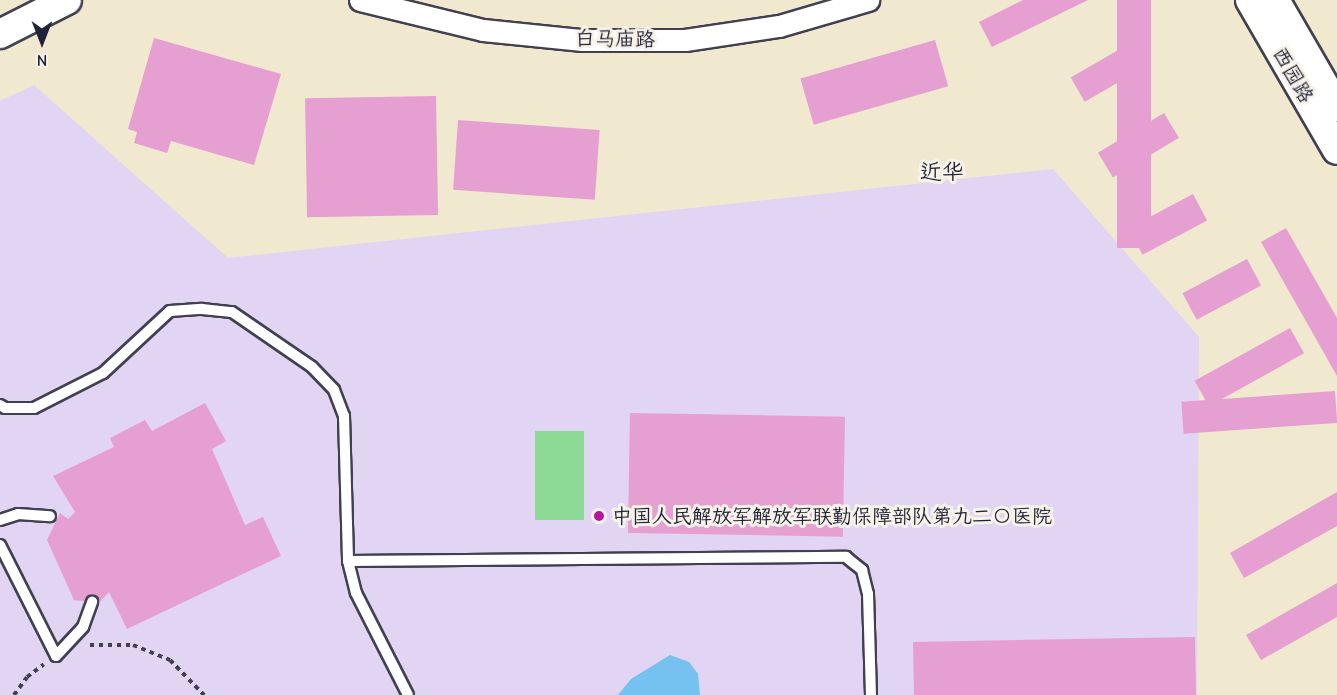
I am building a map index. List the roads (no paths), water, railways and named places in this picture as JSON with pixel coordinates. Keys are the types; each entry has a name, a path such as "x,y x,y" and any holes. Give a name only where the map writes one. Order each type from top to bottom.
{"main road":[{"path":"0,34 67,0"},
{"name":"西园路","path":"1250,0 1337,150"},
{"name":"西园路","path":"1275,0 1337,107"}],"street":[{"name":"白马庙路","path":"360,0 483,30 582,40 685,40 780,26 868,0"}],"lane":[{"path":"0,405 4,408 34,408 104,373 170,311 202,309 232,312 312,367 334,390 344,416 348,561 356,593 408,695"},
{"path":"0,520 18,514 50,516"},
{"path":"0,545 56,656 83,627 92,602"},
{"path":"348,561 846,557 862,570 868,594 871,695"}],"water":[{"path":"670,655 689,662 698,674 700,695 618,695 631,679"}],"place":[{"name":"中国人民解放军解放军联勤保障部队第九二〇医院","path":"599,516"}],"district":[{"name":"近华","path":"942,173"}]}
